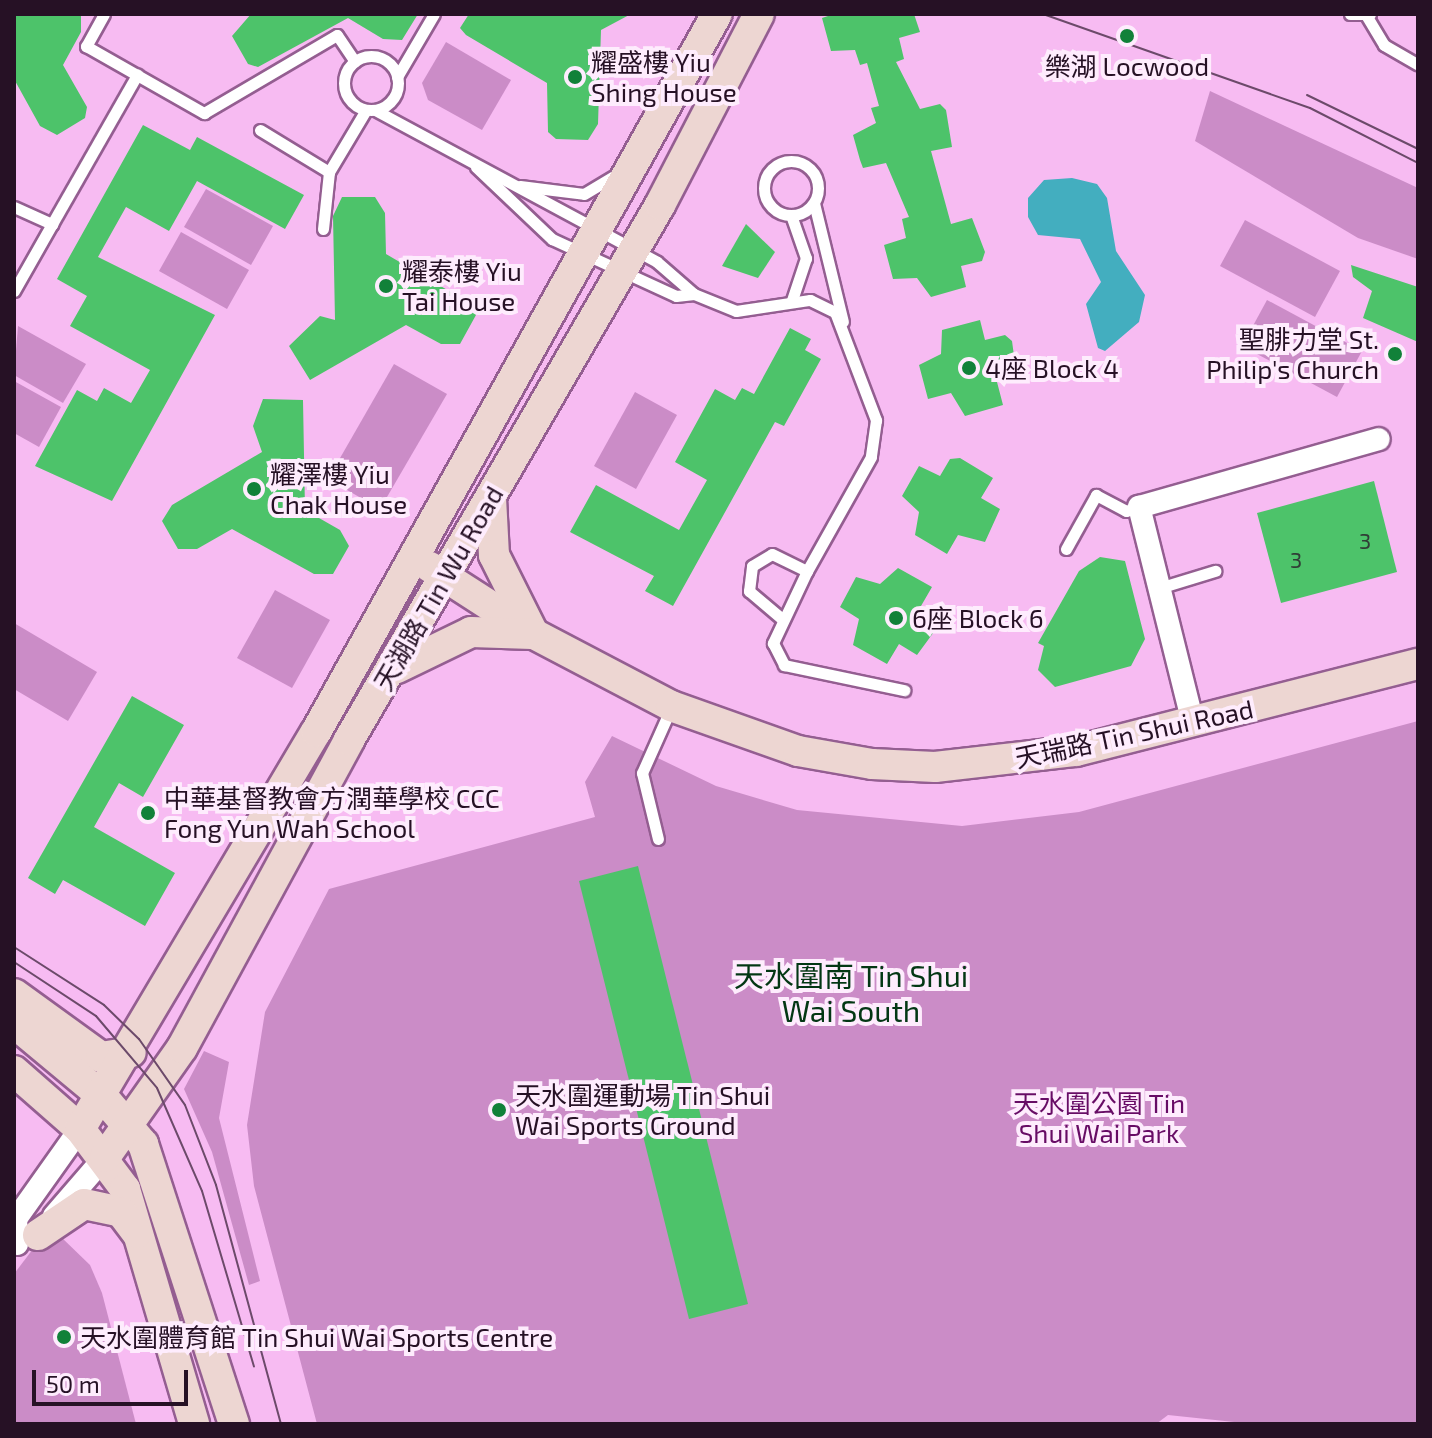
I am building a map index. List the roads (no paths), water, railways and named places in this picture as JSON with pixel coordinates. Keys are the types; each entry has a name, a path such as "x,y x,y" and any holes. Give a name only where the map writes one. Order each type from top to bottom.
{"main road":[{"name":"天湖路 Tin Wu Road","path":"80,1129 131,1052 415,558 600,233 638,153 717,14"},
{"name":"天湖路 Tin Wu Road","path":"105,1157 131,1125 182,1048 387,676 628,261 759,14"},
{"path":"387,676 460,635 534,634 494,555 491,497"},
{"name":"天瑞路 Tin Shui Road","path":"415,558 534,634 671,706 798,751 935,767 1076,751 1407,667"},
{"path":"14,994 101,1057 131,1052"},
{"path":"14,1023 103,1097 131,1125 170,1212 234,1424"},
{"path":"14,1071 80,1129 105,1157 150,1259 194,1424"},
{"path":"23,1242 72,1206 105,1205 132,1222 150,1259"}],"street":[{"path":"1193,723 1139,507 1379,439"},
{"path":"80,1129 16,1219 23,1242 105,1157"}],"lane":[{"path":"104,14 86,46 204,113 337,35 355,62"},
{"path":"323,229 329,172 370,110 390,102 397,77 434,14"},
{"path":"1350,14 1368,15 1384,45 1418,65"},
{"path":"355,62 380,58 397,77"},
{"path":"355,62 344,86 370,110 600,233 628,261 676,296 694,294 736,311 792,300 824,304 843,323"},
{"path":"14,291 137,75"},
{"path":"260,130 329,172"},
{"path":"504,182 584,194 638,153"},
{"path":"792,300 806,258 791,215 766,197 776,166 793,161 810,169 818,185 814,203 843,323 876,420 871,457 781,618 774,652 784,665 904,690"},
{"path":"476,167 552,239 585,259 628,261 686,281 694,294"},
{"path":"791,215 814,203"},
{"path":"14,207 52,224"},
{"path":"1066,549 1096,495 1126,511 1139,507"},
{"path":"781,618 749,591 752,566 782,555 807,571"},
{"path":"1159,588 1215,571"},
{"path":"658,839 642,773 671,706"}],"tram line":[{"path":"1043,14 1310,108 1418,163"},
{"path":"1307,95 1418,149"},
{"path":"14,947 104,1005 139,1039 185,1105 216,1185 281,1424"},
{"path":"14,962 96,1016 157,1088 202,1191 254,1366"}],"place":[{"name":"樂湖 Locwood","path":"1127,36"},
{"name":"耀盛樓 Yiu Shing House","path":"575,77"},
{"name":"耀泰樓 Yiu Tai House","path":"386,286"},
{"name":"聖腓力堂 St. Philip's Church","path":"1395,354"},
{"name":"4座 Block 4","path":"969,368"},
{"name":"耀澤樓 Yiu Chak House","path":"254,489"},
{"name":"6座 Block 6","path":"896,618"},
{"name":"中華基督教會方潤華學校 CCC Fong Yun Wah School","path":"148,813"},
{"name":"天水圍運動場 Tin Shui Wai Sports Ground","path":"499,1110"},
{"name":"天水圍體育館 Tin Shui Wai Sports Centre","path":"64,1337"}],"district":[{"name":"天水圍南 Tin Shui Wai South","path":"851,992"}],"park label":[{"name":"天水圍公園 Tin Shui Wai Park","path":"1099,1118"}]}
